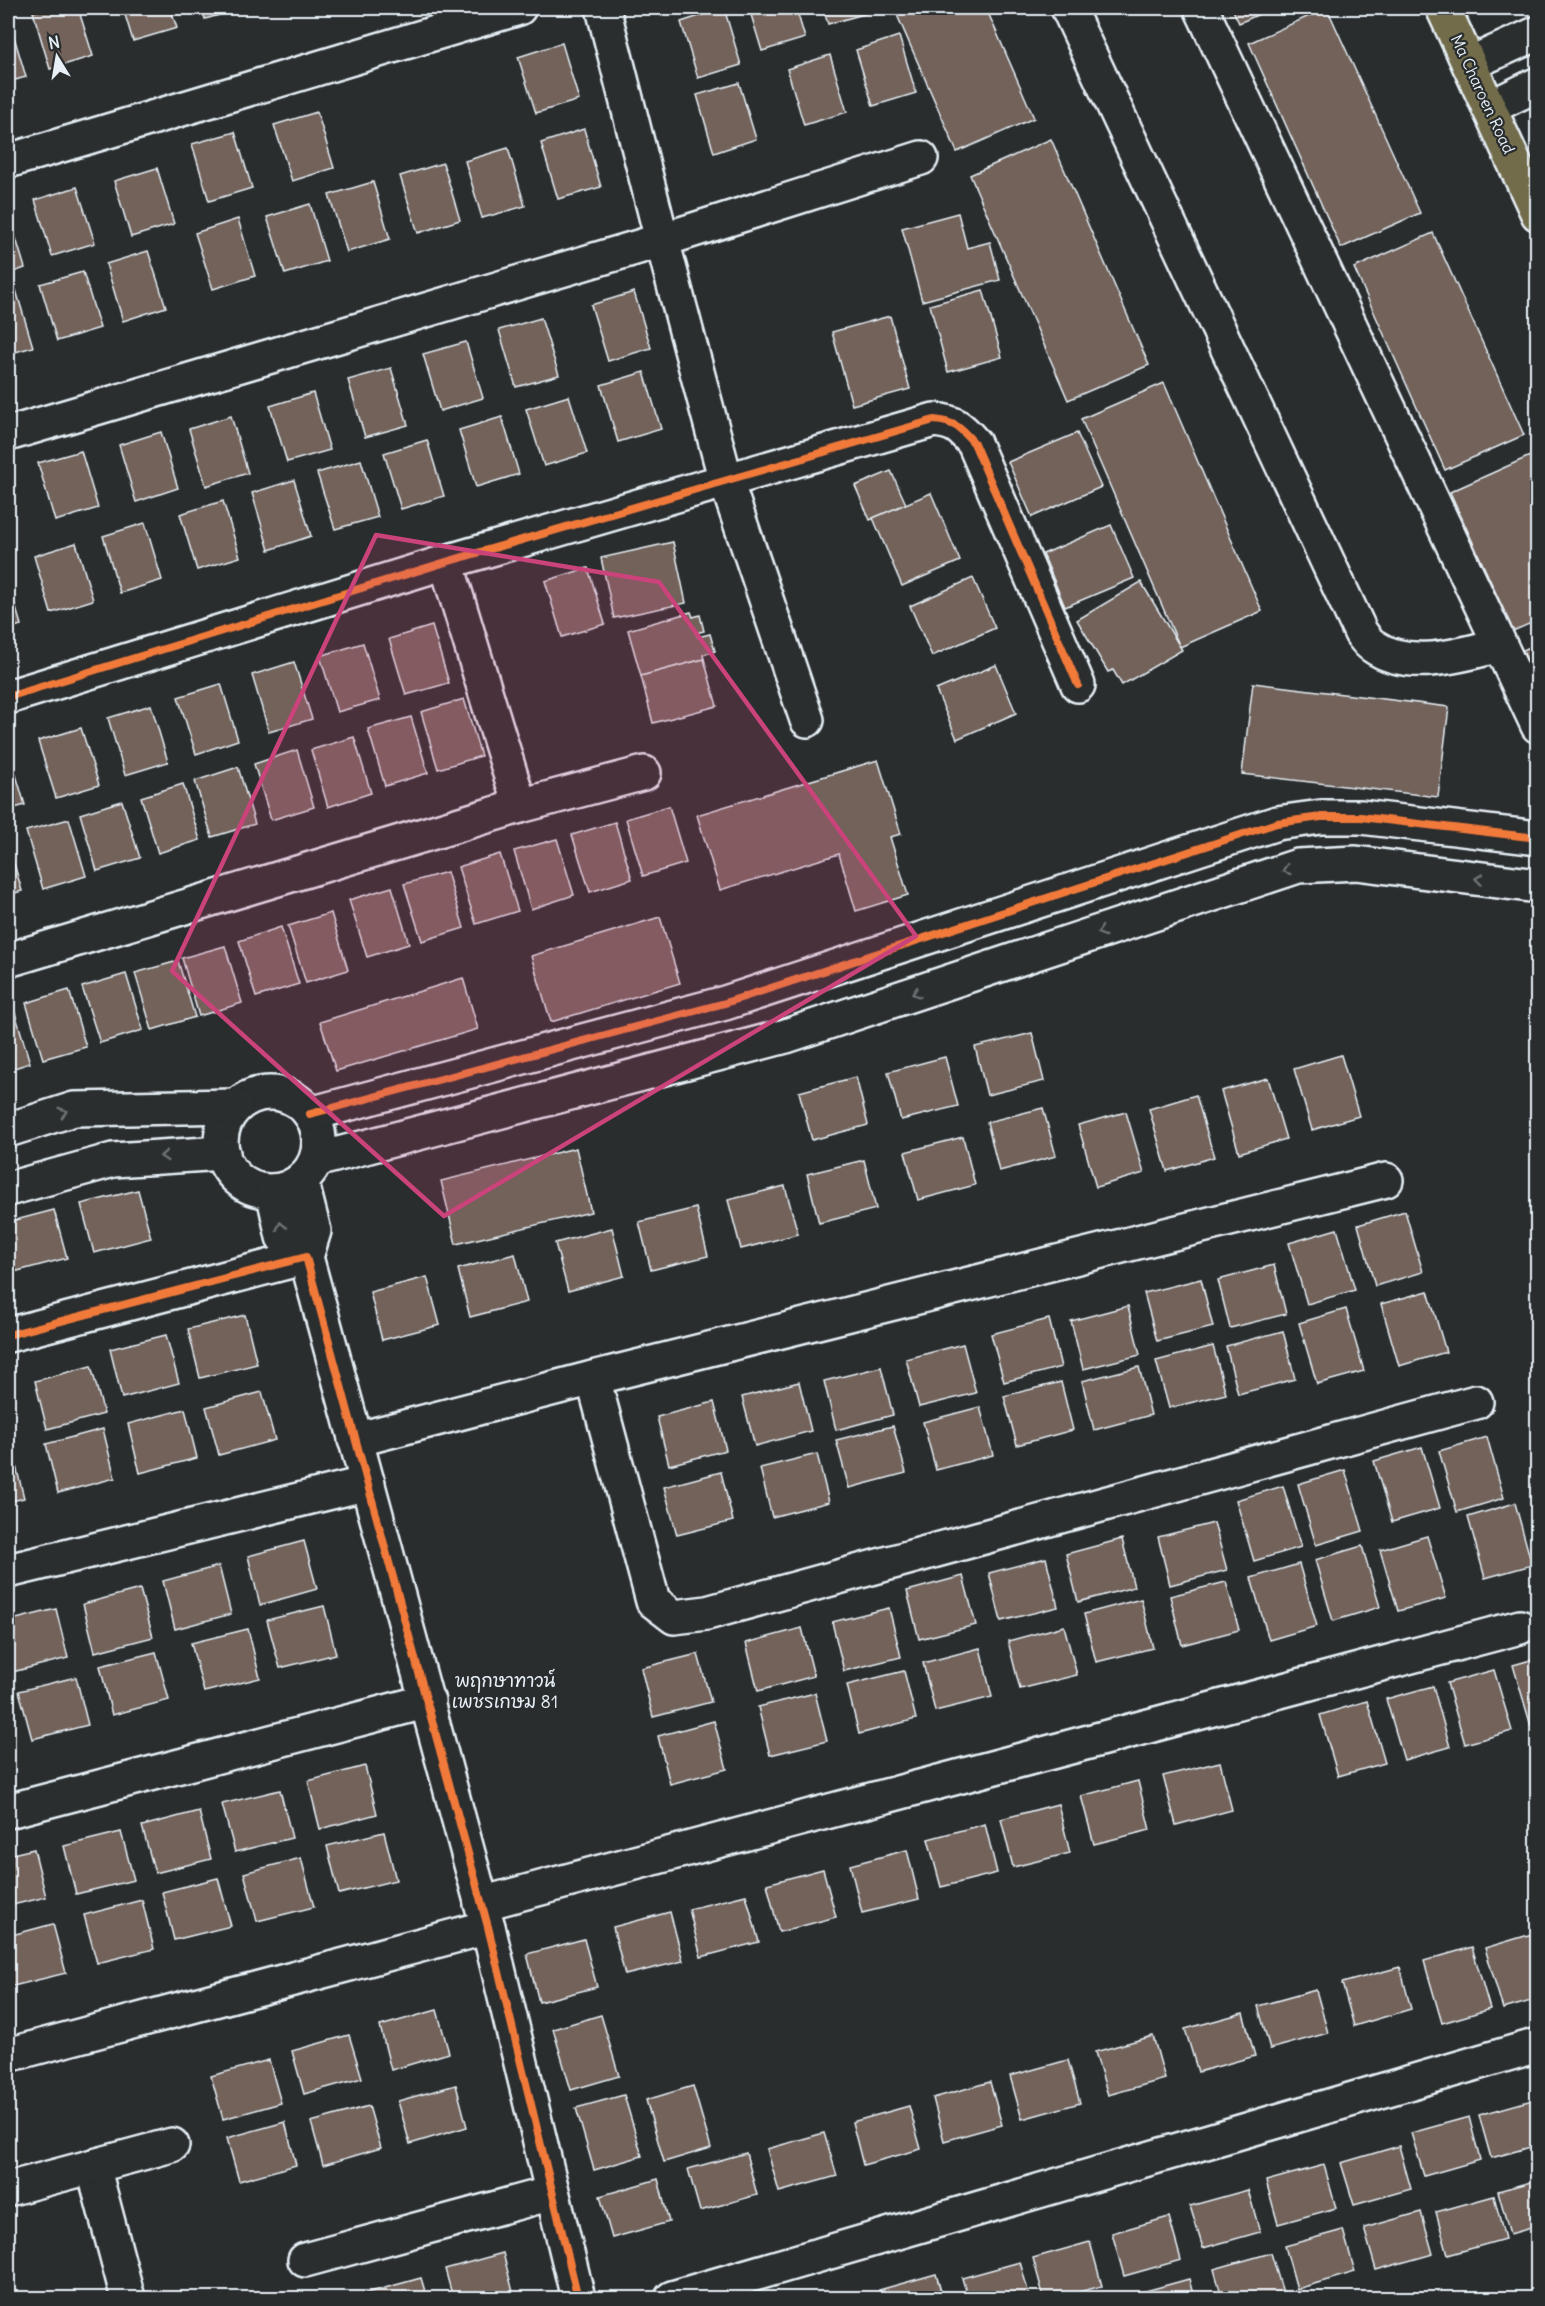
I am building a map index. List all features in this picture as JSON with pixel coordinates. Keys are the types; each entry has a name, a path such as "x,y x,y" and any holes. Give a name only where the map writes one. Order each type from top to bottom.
{"main road":[{"name":"Ma Charoen Road","path":"1443,8 1535,204"}],"street":[{"path":"8,161 519,8"},
{"path":"603,8 726,481 807,720"},
{"path":"1068,8 1360,633 1373,646 1398,657 1449,658 1499,645"},
{"path":"1201,8 1538,726"},
{"path":"1468,64 1538,33"},
{"path":"1489,108 1538,84"},
{"path":"8,434 662,240 921,158"},
{"path":"8,697 446,562 934,420 950,421 962,429 974,443 1078,685"},
{"path":"446,562 520,806"},
{"path":"8,960 520,806 644,773"},
{"path":"310,1114 724,1003 1277,823 1321,817 1361,817 1538,838"},
{"path":"1356,863 1361,817"},
{"path":"578,2298 484,1915 428,1701 306,1257 314,1231 297,1177 320,1139 316,1124 297,1100 283,1094 268,1093 251,1097 236,1106 226,1120 221,1136 223,1153 229,1169 241,1181 256,1188 297,1177 560,1096 786,1036 1298,867 1356,863 1538,886"},
{"path":"1003,913 1021,958"},
{"path":"548,1051 560,1096"},
{"path":"8,1130 74,1109 236,1106"},
{"path":"8,1189 113,1160 223,1153"},
{"path":"355,1440 593,1378 1386,1180"},
{"path":"8,1335 306,1257"},
{"path":"593,1378 652,1601 674,1617 707,1613 1476,1402"},
{"path":"8,1571 368,1483"},
{"path":"8,2055 484,1915 1520,1627"},
{"path":"8,1811 428,1701"},
{"path":"672,2298 1538,2045"},
{"path":"8,2189 172,2145"},
{"path":"93,2166 128,2298"},
{"path":"305,2260 552,2193"}],"highlighted area":[{"path":"376,535 659,582 916,936 444,1216 172,971"}],"building":[{"path":"49,8 78,8 93,56 50,69 33,12"},
{"path":"123,8 170,8 177,28 133,41"},
{"path":"202,8 244,8 205,19"},
{"path":"724,8 741,65 698,78 681,22"},
{"path":"749,8 796,8 805,38 762,51"},
{"path":"823,8 869,8 871,12 828,24"},
{"path":"894,8 986,8 1034,118 957,152"},
{"path":"1232,8 1273,8 1239,23"},
{"path":"1327,8 1420,213 1341,248 1249,43"},
{"path":"8,21 26,77 8,82"},
{"path":"899,36 916,93 873,106 856,50"},
{"path":"562,43 579,100 536,113 518,57"},
{"path":"830,55 847,112 804,125 787,69"},
{"path":"739,83 756,139 714,153 697,95"},
{"path":"317,112 334,168 292,181 274,125"},
{"path":"584,129 601,187 558,199 541,143"},
{"path":"235,132 252,188 209,201 192,144"},
{"path":"1051,139 1149,365 1068,400 970,175"},
{"path":"508,148 525,206 482,218 465,161"},
{"path":"443,163 460,220 418,233 400,176"},
{"path":"157,168 174,224 131,237 114,181"},
{"path":"373,182 390,239 347,252 329,195"},
{"path":"77,187 95,243 52,256 35,200"},
{"path":"310,204 327,261 285,274 267,217"},
{"path":"8,212 25,268 8,274"},
{"path":"958,213 967,248 990,242 1000,280 922,301 902,228"},
{"path":"238,219 255,276 213,289 195,233"},
{"path":"1433,233 1524,435 1445,470 1354,268"},
{"path":"148,251 166,307 123,321 106,264"},
{"path":"83,272 100,328 57,341 40,284"},
{"path":"16,290 33,347 8,354 8,293"},
{"path":"983,290 1002,357 948,372 930,305"},
{"path":"634,292 651,348 608,361 591,305"},
{"path":"890,316 910,389 852,405 832,332"},
{"path":"541,318 559,375 516,387 499,330"},
{"path":"466,342 483,398 440,411 423,354"},
{"path":"391,368 408,425 365,437 348,380"},
{"path":"644,372 661,429 618,442 601,385"},
{"path":"1164,383 1262,611 1180,647 1081,419"},
{"path":"313,393 330,450 287,462 270,406"},
{"path":"569,396 587,453 544,466 526,409"},
{"path":"231,416 248,473 206,486 189,429"},
{"path":"502,417 519,474 476,487 459,430"},
{"path":"161,432 178,488 136,502 119,445"},
{"path":"1077,433 1101,487 1032,517 1008,462"},
{"path":"427,440 444,496 401,509 384,453"},
{"path":"81,451 98,508 55,521 38,463"},
{"path":"1530,456 1538,473 1538,620 1513,631 1450,492"},
{"path":"361,460 378,517 335,529 317,473"},
{"path":"891,471 906,504 870,520 855,486"},
{"path":"294,480 311,536 269,550 252,493"},
{"path":"931,493 960,561 902,586 873,518"},
{"path":"223,501 240,557 197,570 180,514"},
{"path":"145,523 162,580 120,593 103,536"},
{"path":"1111,525 1134,578 1065,607 1043,554"},
{"path":"673,542 686,603 614,618 601,558"},
{"path":"76,543 93,600 51,613 34,556"},
{"path":"588,568 605,624 562,637 545,581"},
{"path":"973,578 995,628 932,656 910,606"},
{"path":"8,581 21,625 8,629"},
{"path":"1141,582 1182,650 1122,685 1113,670 1108,672 1077,620"},
{"path":"691,612 693,617 700,615 704,631 696,633 698,637 710,634 715,651 703,655 704,659 641,676 628,630"},
{"path":"432,626 449,683 406,695 389,639"},
{"path":"363,643 380,700 337,712 320,656"},
{"path":"1538,643 1538,691 1519,652"},
{"path":"704,659 717,706 653,723 641,676"},
{"path":"294,662 312,719 269,732 252,675"},
{"path":"996,665 1016,713 957,739 936,690"},
{"path":"1253,683 1449,707 1438,797 1242,774"},
{"path":"221,684 238,740 196,754 178,697"},
{"path":"464,699 481,756 438,769 421,712"},
{"path":"151,705 168,762 125,775 108,718"},
{"path":"411,717 428,773 385,786 368,729"},
{"path":"81,728 99,785 56,798 38,741"},
{"path":"354,737 371,793 328,807 311,750"},
{"path":"8,748 25,805 8,810"},
{"path":"297,750 314,807 271,820 254,764"},
{"path":"878,760 901,834 890,837 908,895 856,911 839,854 720,890 697,815"},
{"path":"238,767 255,824 212,837 195,781"},
{"path":"183,784 200,840 158,853 141,797"},
{"path":"122,801 140,858 97,871 80,814"},
{"path":"669,806 686,863 643,876 626,819"},
{"path":"69,819 86,876 43,889 26,831"},
{"path":"615,822 632,879 590,892 572,835"},
{"path":"557,839 574,895 531,909 514,851"},
{"path":"8,843 22,891 8,895"},
{"path":"500,854 518,911 476,924 458,867"},
{"path":"447,872 464,928 422,941 404,884"},
{"path":"392,887 409,944 367,957 349,900"},
{"path":"331,913 348,970 306,983 288,926"},
{"path":"660,917 680,983 551,1022 531,956"},
{"path":"281,927 299,984 256,997 239,941"},
{"path":"225,946 242,1003 199,1016 182,958"},
{"path":"178,961 195,1017 152,1030 135,973"},
{"path":"126,974 143,1030 100,1043 82,987"},
{"path":"463,978 478,1029 336,1071 320,1022"},
{"path":"69,990 86,1047 43,1059 26,1003"},
{"path":"13,1006 30,1063 8,1070 8,1008"},
{"path":"1032,1033 1044,1081 987,1095 975,1047"},
{"path":"1341,1055 1359,1116 1312,1130 1294,1069"},
{"path":"945,1057 958,1106 901,1120 888,1072"},
{"path":"856,1077 868,1125 812,1140 799,1092"},
{"path":"1268,1078 1286,1139 1239,1153 1221,1091"},
{"path":"1196,1095 1214,1157 1167,1171 1149,1109"},
{"path":"1043,1108 1056,1156 999,1171 987,1122"},
{"path":"1126,1112 1144,1173 1096,1187 1078,1125"},
{"path":"963,1137 975,1185 918,1200 905,1152"},
{"path":"576,1148 591,1212 456,1244 441,1181"},
{"path":"864,1160 876,1209 819,1223 807,1174"},
{"path":"785,1186 798,1234 741,1249 728,1200"},
{"path":"138,1190 151,1238 94,1253 81,1204"},
{"path":"696,1208 708,1256 651,1270 639,1222"},
{"path":"54,1210 67,1258 10,1273 8,1222"},
{"path":"1405,1211 1423,1272 1375,1286 1358,1225"},
{"path":"612,1228 624,1276 568,1291 555,1243"},
{"path":"1337,1229 1355,1290 1307,1304 1289,1243"},
{"path":"515,1254 527,1302 470,1317 458,1269"},
{"path":"1274,1265 1286,1314 1230,1328 1218,1280"},
{"path":"427,1277 440,1325 382,1340 370,1292"},
{"path":"1201,1279 1213,1327 1157,1341 1144,1293"},
{"path":"1428,1291 1446,1352 1399,1366 1381,1304"},
{"path":"1128,1306 1140,1355 1083,1369 1071,1321"},
{"path":"1346,1309 1364,1371 1317,1384 1299,1323"},
{"path":"245,1315 257,1364 200,1378 188,1329"},
{"path":"1049,1319 1061,1367 1004,1382 991,1334"},
{"path":"1283,1331 1295,1379 1238,1394 1226,1346"},
{"path":"166,1335 179,1383 122,1398 110,1349"},
{"path":"963,1344 976,1393 919,1407 906,1359"},
{"path":"1213,1346 1226,1394 1169,1408 1156,1361"},
{"path":"91,1366 104,1414 47,1429 35,1381"},
{"path":"881,1367 893,1415 836,1430 824,1381"},
{"path":"1139,1367 1151,1415 1094,1430 1082,1381"},
{"path":"799,1382 811,1431 755,1446 742,1397"},
{"path":"1061,1382 1073,1430 1017,1445 1004,1396"},
{"path":"262,1392 275,1440 219,1455 206,1407"},
{"path":"714,1402 726,1450 669,1465 657,1417"},
{"path":"980,1407 993,1455 936,1470 923,1422"},
{"path":"185,1409 197,1458 140,1473 128,1424"},
{"path":"893,1426 906,1473 849,1488 836,1440"},
{"path":"103,1429 115,1478 58,1493 46,1444"},
{"path":"1487,1437 1504,1498 1457,1512 1439,1451"},
{"path":"1422,1447 1440,1508 1392,1522 1374,1461"},
{"path":"12,1450 24,1498 8,1502 8,1451"},
{"path":"817,1454 829,1502 772,1517 760,1468"},
{"path":"1345,1470 1363,1531 1316,1545 1298,1484"},
{"path":"721,1472 733,1521 677,1535 664,1487"},
{"path":"1283,1486 1301,1547 1254,1561 1236,1500"},
{"path":"1515,1503 1532,1565 1485,1578 1468,1517"},
{"path":"1214,1523 1227,1570 1170,1585 1158,1537"},
{"path":"1427,1536 1446,1598 1398,1611 1380,1550"},
{"path":"1122,1539 1134,1587 1078,1602 1066,1554"},
{"path":"304,1541 317,1589 260,1605 248,1556"},
{"path":"1362,1546 1380,1607 1333,1621 1315,1560"},
{"path":"1046,1558 1058,1607 1001,1621 989,1573"},
{"path":"1299,1564 1317,1626 1269,1640 1251,1578"},
{"path":"219,1566 231,1614 175,1629 163,1581"},
{"path":"963,1576 976,1625 919,1639 907,1591"},
{"path":"1226,1582 1239,1630 1182,1645 1170,1596"},
{"path":"140,1589 153,1637 95,1652 83,1604"},
{"path":"1141,1599 1153,1648 1096,1662 1084,1614"},
{"path":"324,1606 336,1654 280,1668 267,1620"},
{"path":"889,1608 901,1657 844,1671 832,1622"},
{"path":"56,1609 68,1658 12,1672 8,1656 8,1621"},
{"path":"1064,1626 1077,1675 1020,1689 1008,1641"},
{"path":"802,1628 814,1676 758,1691 746,1643"},
{"path":"248,1629 260,1678 204,1692 191,1643"},
{"path":"980,1648 992,1697 935,1711 923,1663"},
{"path":"156,1652 169,1700 112,1715 100,1666"},
{"path":"698,1654 711,1702 653,1717 641,1668"},
{"path":"1538,1658 1538,1724 1531,1726 1513,1665"},
{"path":"1494,1670 1512,1731 1465,1744 1447,1683"},
{"path":"904,1671 916,1719 859,1734 847,1685"},
{"path":"76,1677 88,1725 32,1739 19,1691"},
{"path":"1433,1686 1450,1747 1404,1760 1386,1699"},
{"path":"815,1693 827,1741 770,1755 758,1707"},
{"path":"1367,1701 1385,1763 1338,1776 1320,1715"},
{"path":"714,1721 727,1769 670,1784 658,1736"},
{"path":"1220,1762 1232,1810 1176,1825 1163,1776"},
{"path":"365,1766 377,1814 320,1829 308,1781"},
{"path":"1138,1781 1150,1830 1094,1844 1081,1796"},
{"path":"280,1790 292,1838 235,1852 222,1804"},
{"path":"1058,1804 1070,1853 1013,1867 1001,1819"},
{"path":"199,1811 211,1859 155,1873 142,1826"},
{"path":"985,1824 997,1873 941,1887 928,1839"},
{"path":"121,1832 134,1880 76,1894 64,1846"},
{"path":"384,1832 396,1880 339,1894 327,1846"},
{"path":"34,1849 46,1897 8,1906 8,1855"},
{"path":"907,1850 919,1899 862,1913 850,1865"},
{"path":"301,1858 314,1907 257,1921 244,1873"},
{"path":"823,1869 836,1917 779,1932 767,1884"},
{"path":"218,1878 231,1926 174,1940 162,1892"},
{"path":"746,1895 759,1942 701,1957 689,1909"},
{"path":"142,1900 154,1949 97,1963 84,1915"},
{"path":"670,1912 683,1961 625,1975 613,1927"},
{"path":"53,1924 66,1973 9,1987 8,1936"},
{"path":"1532,1934 1538,1951 1538,1999 1503,2009 1485,1948"},
{"path":"584,1939 597,1987 539,2002 527,1954"},
{"path":"1472,1947 1490,2009 1442,2023 1424,1961"},
{"path":"1400,1967 1411,2009 1354,2026 1342,1983"},
{"path":"1316,1990 1328,2033 1270,2049 1258,2006"},
{"path":"437,2010 449,2053 391,2070 380,2026"},
{"path":"1243,2013 1255,2056 1198,2072 1185,2029"},
{"path":"601,2015 619,2076 571,2090 553,2029"},
{"path":"349,2035 362,2078 304,2094 292,2051"},
{"path":"1153,2036 1165,2079 1108,2095 1095,2052"},
{"path":"269,2060 281,2103 223,2119 211,2076"},
{"path":"1068,2060 1080,2103 1022,2119 1010,2076"},
{"path":"990,2082 1002,2125 944,2141 933,2098"},
{"path":"456,2085 467,2127 410,2144 398,2101"},
{"path":"693,2086 711,2148 664,2162 646,2100"},
{"path":"624,2095 642,2156 594,2170 576,2108"},
{"path":"1536,2099 1538,2145 1491,2158 1479,2115"},
{"path":"369,2106 381,2148 323,2165 311,2122"},
{"path":"909,2106 921,2149 863,2165 852,2122"},
{"path":"1469,2117 1480,2160 1424,2176 1411,2133"},
{"path":"285,2122 296,2165 239,2181 227,2138"},
{"path":"824,2133 837,2176 779,2192 767,2149"},
{"path":"1399,2146 1411,2189 1354,2205 1341,2163"},
{"path":"746,2153 757,2195 700,2211 688,2169"},
{"path":"1324,2165 1336,2208 1278,2224 1266,2181"},
{"path":"658,2179 669,2222 612,2238 600,2196"},
{"path":"1538,2180 1538,2226 1510,2234 1498,2191"},
{"path":"1248,2190 1260,2232 1203,2248 1190,2206"},
{"path":"1494,2196 1505,2239 1448,2255 1436,2212"},
{"path":"1421,2212 1433,2254 1376,2270 1364,2228"},
{"path":"1169,2217 1181,2260 1124,2276 1112,2233"},
{"path":"1343,2230 1355,2272 1297,2289 1285,2246"},
{"path":"1090,2242 1102,2286 1056,2298 1044,2298 1033,2258"},
{"path":"503,2253 514,2296 453,2298 445,2269"},
{"path":"1271,2253 1284,2296 1222,2298 1214,2269"},
{"path":"1020,2262 1030,2298 968,2298 962,2278"},
{"path":"936,2274 943,2298 881,2298 879,2290"},
{"path":"421,2278 427,2298 365,2298 363,2294"},
{"path":"1189,2279 1194,2298 1132,2298 1131,2295"}],"cycle path":[{"path":"8,697 446,562 934,420 957,426 974,443 1078,685"},
{"path":"310,1114 725,1003 1277,823 1321,817 1361,817 1538,838"},
{"path":"8,1335 306,1257 488,1927 578,2298"}],"district":[{"name":"พฤกษาทาวน์ เพชรเกษม 81","path":"505,1690"}]}
